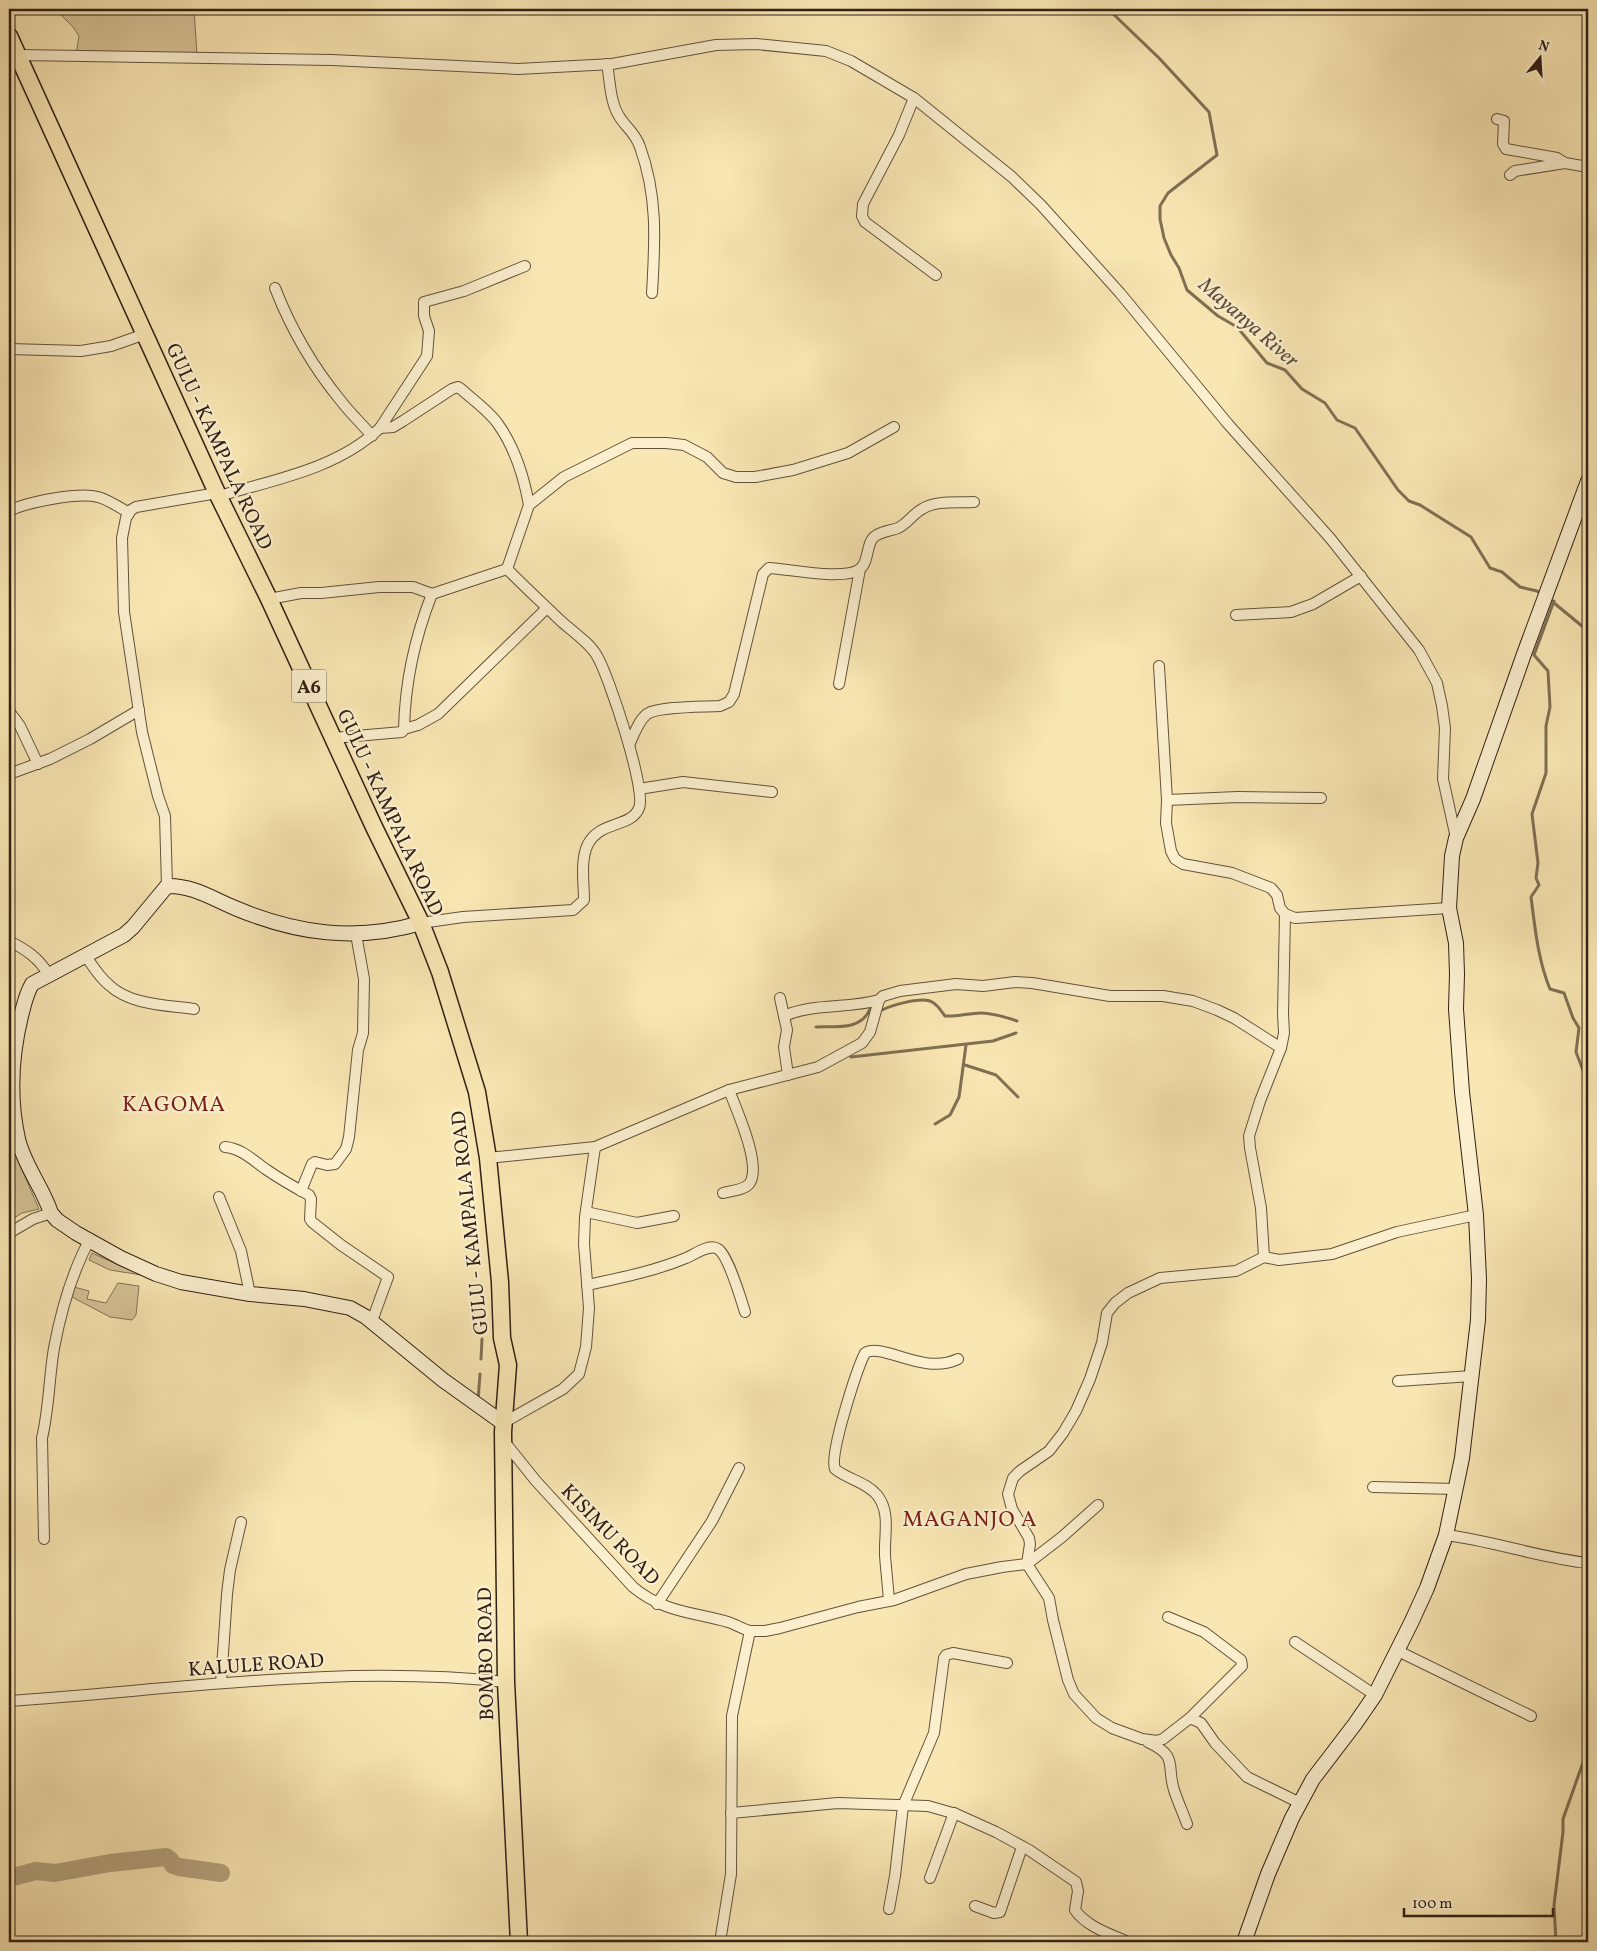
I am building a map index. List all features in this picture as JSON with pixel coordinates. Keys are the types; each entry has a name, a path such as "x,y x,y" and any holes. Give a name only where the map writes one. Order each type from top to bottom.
{"main road":[{"name":"GULU - KAMPALA ROAD","path":"9,36 14,58 421,923 440,972 476,1092 488,1158 500,1282 502,1338 508,1365"},
{"name":"BOMBO ROAD","path":"508,1365 503,1428 506,1682 519,1942"}],"street":[{"path":"14,58 332,60 518,69 607,64 716,45 756,44 826,51 851,61 914,98 1012,178 1041,205 1120,293 1228,424 1330,538 1419,650 1437,683 1445,728 1443,779 1456,838"},
{"path":"607,64 618,116 635,134 647,167 652,190 655,244 652,294"},
{"path":"914,98 899,135 863,204 862,216 872,227 936,275"},
{"path":"1497,119 1504,121 1503,144 1506,149 1558,158 1565,163"},
{"path":"1510,174 1516,171 1565,163 1588,167"},
{"path":"525,266 464,291 424,302 424,316 429,331 427,356 380,428 372,436 344,454 314,468 218,494 136,507 129,513 123,526 122,538 124,612 142,732 165,816 167,886 133,927 114,940 32,984 16,1036 11,1086 13,1139 51,1213 65,1226 121,1258 156,1274 181,1282 250,1294 304,1299 350,1308 372,1321 503,1428 563,1389 579,1374 586,1347 589,1308 584,1244 586,1212 595,1147"},
{"path":"275,288 284,312 303,346 342,403 372,436"},
{"path":"9,349 81,351 110,346 144,334"},
{"path":"380,428 393,427 452,388 458,387 498,423 512,448 525,483 529,505 507,569"},
{"path":"529,505 564,476 632,443 666,442 684,445 707,457 723,473 736,477 755,477 793,470 848,453 894,427"},
{"path":"1244,1942 1280,1843 1313,1779 1375,1695 1427,1588 1446,1535 1462,1458 1478,1320 1479,1279 1476,1215 1462,1092 1456,1008 1456,943 1449,908 1449,888 1456,838 1473,799 1588,481"},
{"path":"9,510 26,504 89,496 108,501 129,513"},
{"path":"839,684 860,569 864,563 870,542 876,535 899,527 922,508 933,504 974,502"},
{"path":"630,745 637,727 646,714 658,710 720,706 729,702 734,694 763,574 769,568 834,575 860,569"},
{"path":"269,599 300,593 321,593 379,587 413,586 432,594 507,569"},
{"path":"167,886 183,887 201,892 236,909 296,928 323,934 393,931 421,923 463,917 573,910 584,900 584,859 588,845 595,834 605,827 625,821 635,815 642,800 630,745 597,655 507,569"},
{"path":"1236,615 1291,612 1313,604 1361,576"},
{"path":"404,729 407,680 425,610 432,594"},
{"path":"333,738 399,733 438,714 548,608"},
{"path":"1159,666 1167,800 1166,823 1171,851 1175,859 1182,864 1232,873 1271,888 1277,895 1280,908 1285,914 1295,918 1449,908"},
{"path":"9,774 38,764 90,739 139,710"},
{"path":"9,711 20,726 38,764"},
{"path":"639,790 683,782 772,792"},
{"path":"1167,800 1238,797 1321,798"},
{"path":"1264,1257 1261,1208 1249,1136 1260,1101 1281,1048 1284,1033 1285,914"},
{"path":"301,1191 312,1164 315,1162 327,1165 335,1164 346,1149 349,1137 358,1050 363,1033 364,979 356,934"},
{"path":"9,941 42,963 48,974"},
{"path":"85,955 101,978 124,996 148,1002 194,1009"},
{"path":"784,1016 797,1010 866,1004 900,990 956,984 982,986 1014,982 1032,983 1110,996 1163,996 1194,1001 1234,1018 1281,1048"},
{"path":"780,998 787,1030 784,1047 788,1075"},
{"path":"488,1158 595,1147 728,1090 818,1067 862,1043 870,1032 879,1000"},
{"path":"723,1193 747,1186 751,1181 753,1172 745,1135 728,1090"},
{"path":"225,1147 249,1156 265,1169 308,1195 310,1200 310,1219 312,1222 341,1245 388,1277 372,1321"},
{"path":"220,1196 241,1252 250,1294"},
{"path":"586,1212 637,1223 674,1216"},
{"path":"9,1233 51,1213"},
{"path":"1188,1824 1174,1789 1171,1763 1164,1752 1142,1739 1112,1728 1096,1718 1074,1694 1068,1680 1049,1598 1027,1564 1030,1544 1012,1509 1008,1494 1013,1478 1020,1470 1049,1451 1064,1433 1090,1380 1102,1342 1107,1313 1115,1303 1128,1293 1160,1278 1236,1271 1264,1257 1279,1260 1332,1254 1397,1232 1476,1215"},
{"path":"44,1539 42,1438 54,1348 64,1306 81,1256 90,1239"},
{"path":"586,1285 621,1278 685,1259 714,1247 720,1250 726,1259 745,1312"},
{"path":"889,1601 885,1553 886,1520 883,1504 877,1494 835,1468 833,1462 835,1445 866,1353 873,1350 882,1351 911,1361 932,1364 950,1363 958,1359"},
{"path":"1398,1381 1472,1376"},
{"name":"KISIMU ROAD","path":"503,1428 507,1445 536,1481 633,1587 657,1604 678,1611 731,1623 750,1631"},
{"path":"657,1604 712,1521 739,1468"},
{"path":"1373,1487 1456,1489"},
{"path":"720,1942 730,1874 732,1716 750,1631 780,1628 858,1607 889,1601 966,1574 1027,1564 1062,1537 1098,1505"},
{"path":"222,1682 227,1594 230,1570 241,1522"},
{"path":"1446,1535 1471,1538 1564,1560 1588,1563"},
{"path":"1142,1739 1157,1741 1163,1739 1190,1718 1242,1666 1241,1660 1204,1632 1168,1617"},
{"path":"1295,1642 1375,1695"},
{"path":"1398,1651 1531,1716"},
{"path":"889,1909 903,1806 934,1733 942,1666 946,1655 953,1653 1007,1663"},
{"name":"KALULE ROAD","path":"9,1701 222,1682 274,1681 332,1676 461,1677 506,1682"},
{"path":"1190,1718 1201,1723 1215,1743 1247,1777 1300,1804"},
{"path":"731,1813 838,1804 928,1806 954,1813 996,1832 1076,1882 1078,1891 1075,1910 1078,1915 1098,1928 1128,1942"},
{"path":"930,1878 954,1813"},
{"path":"975,1906 994,1913 1000,1912 1022,1847"}],"shaded area":[{"path":"55,9 194,9 197,55 76,54 79,36"},
{"path":"9,1145 13,1149 39,1209 22,1213 9,1221"},
{"path":"92,1253 141,1275 110,1270 89,1260"},
{"path":"118,1283 139,1286 136,1315 132,1320 110,1317 70,1296 74,1287 89,1291 87,1299 106,1303"}],"waterway":[{"name":"Mayanya River","path":"1108,9 1159,58 1209,112 1217,155 1168,193 1160,206 1160,219 1164,238 1179,268 1187,290 1218,316 1237,327 1267,363 1285,370 1302,389 1325,403 1337,420 1355,428 1398,490 1409,501 1420,505 1471,537 1490,568 1502,572 1520,587 1537,591 1543,595"},
{"name":"Mayanya River","path":"1548,598 1588,631"},
{"name":"Mayanya River","path":"1554,601 1534,655 1548,671 1550,707 1546,726 1546,773 1532,814 1538,863 1536,878 1539,885 1531,897 1538,944 1550,989 1564,993 1573,1018 1579,1028 1576,1052 1586,1078 1585,1109 1588,1141"},
{"path":"879,1008 882,1010 907,1002 928,1000 936,1005 945,1016 986,1013 1017,1021"},
{"path":"816,1027 839,1027 854,1024 866,1016 870,1009"},
{"path":"851,1057 993,1041 1016,1033"},
{"path":"935,1124 950,1115 959,1097 966,1045"},
{"path":"965,1065 996,1075 1018,1097"},
{"path":"481,1359 482,1339"},
{"path":"478,1401 480,1374"},
{"name":"Mayanya River","path":"1556,1942 1554,1905 1563,1819 1586,1754 1584,1724 1588,1713"},
{"path":"9,1878 36,1871 55,1873 110,1863 166,1857 173,1865 179,1867 221,1873"}],"district":[{"name":"KAGOMA","path":"174,1103"},
{"name":"MAGANJO A","path":"970,1518"}]}
